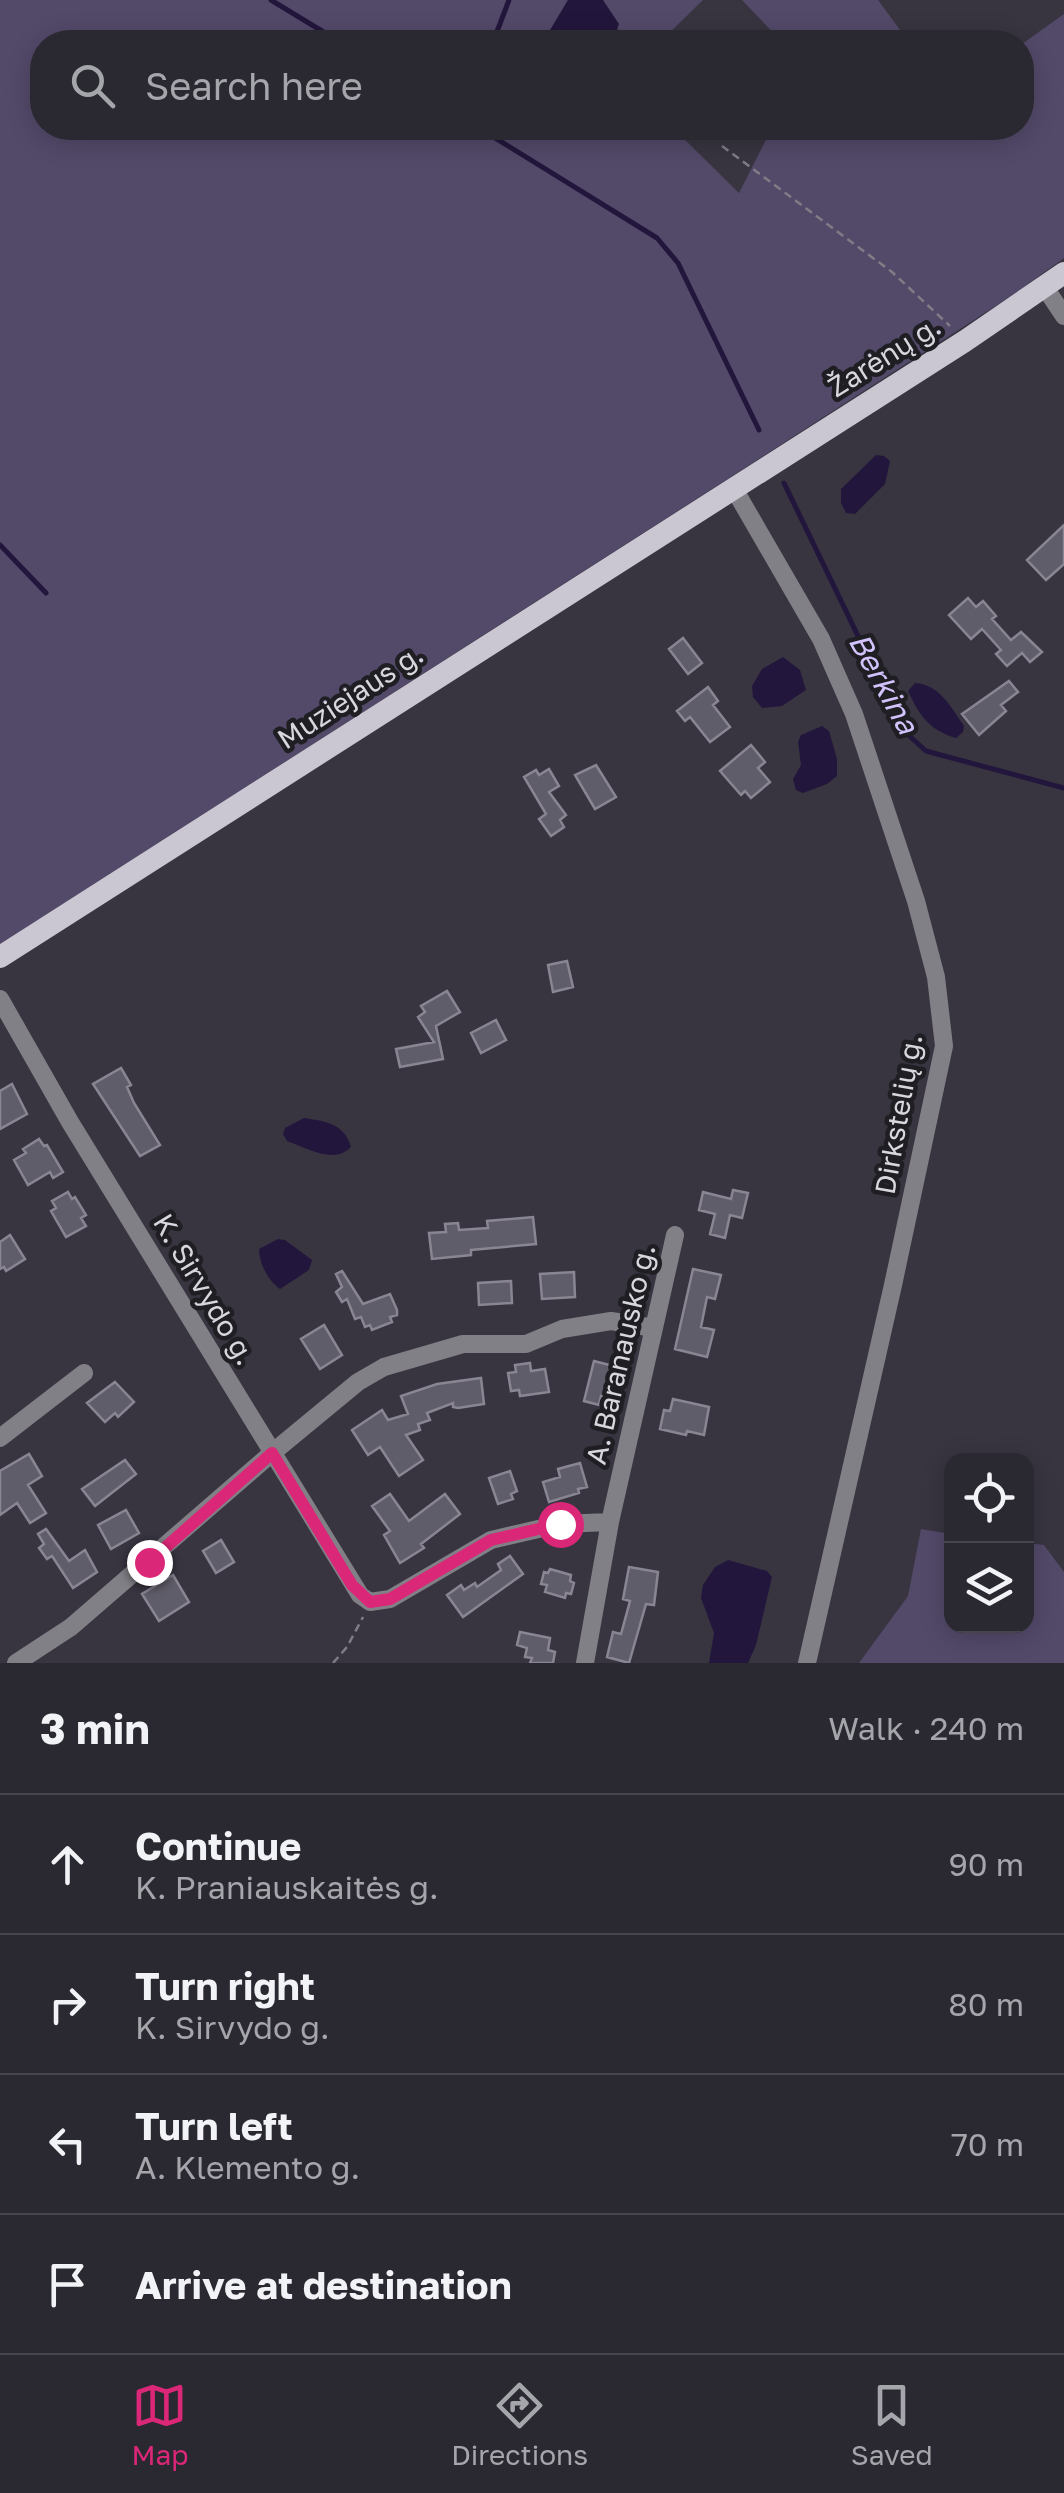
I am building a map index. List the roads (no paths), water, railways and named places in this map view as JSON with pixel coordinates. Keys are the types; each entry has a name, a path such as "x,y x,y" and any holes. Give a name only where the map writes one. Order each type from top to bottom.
{"main road":[{"name":"Žarėnų g.","path":"733,487 965,341 1054,279"},
{"name":"Muziejaus g.","path":"0,956 733,487"}],"street":[{"path":"1054,279 1064,316"},
{"name":"Dirkstelių g.","path":"733,487 821,640 854,714 916,901 936,977 944,1046 807,1663"},
{"name":"K. Sirvydo g.","path":"0,1000 352,1585 370,1602 390,1599 491,1540 560,1524 610,1522"},
{"name":"A. Baranausko g.","path":"585,1663 610,1522 675,1234"},
{"path":"16,1663 71,1626 272,1453 358,1382 384,1367 463,1344 526,1344 562,1329 611,1320 654,1328"},
{"path":"0,1438 84,1373"}],"waterway":[{"name":"Berkina","path":"271,0 320,30"},
{"path":"498,30 509,0"},
{"name":"Berkina","path":"498,140 657,238 678,263 759,430"},
{"name":"Berkina","path":"784,483 904,731 926,751 1064,788"},
{"path":"0,545 46,593"}]}
